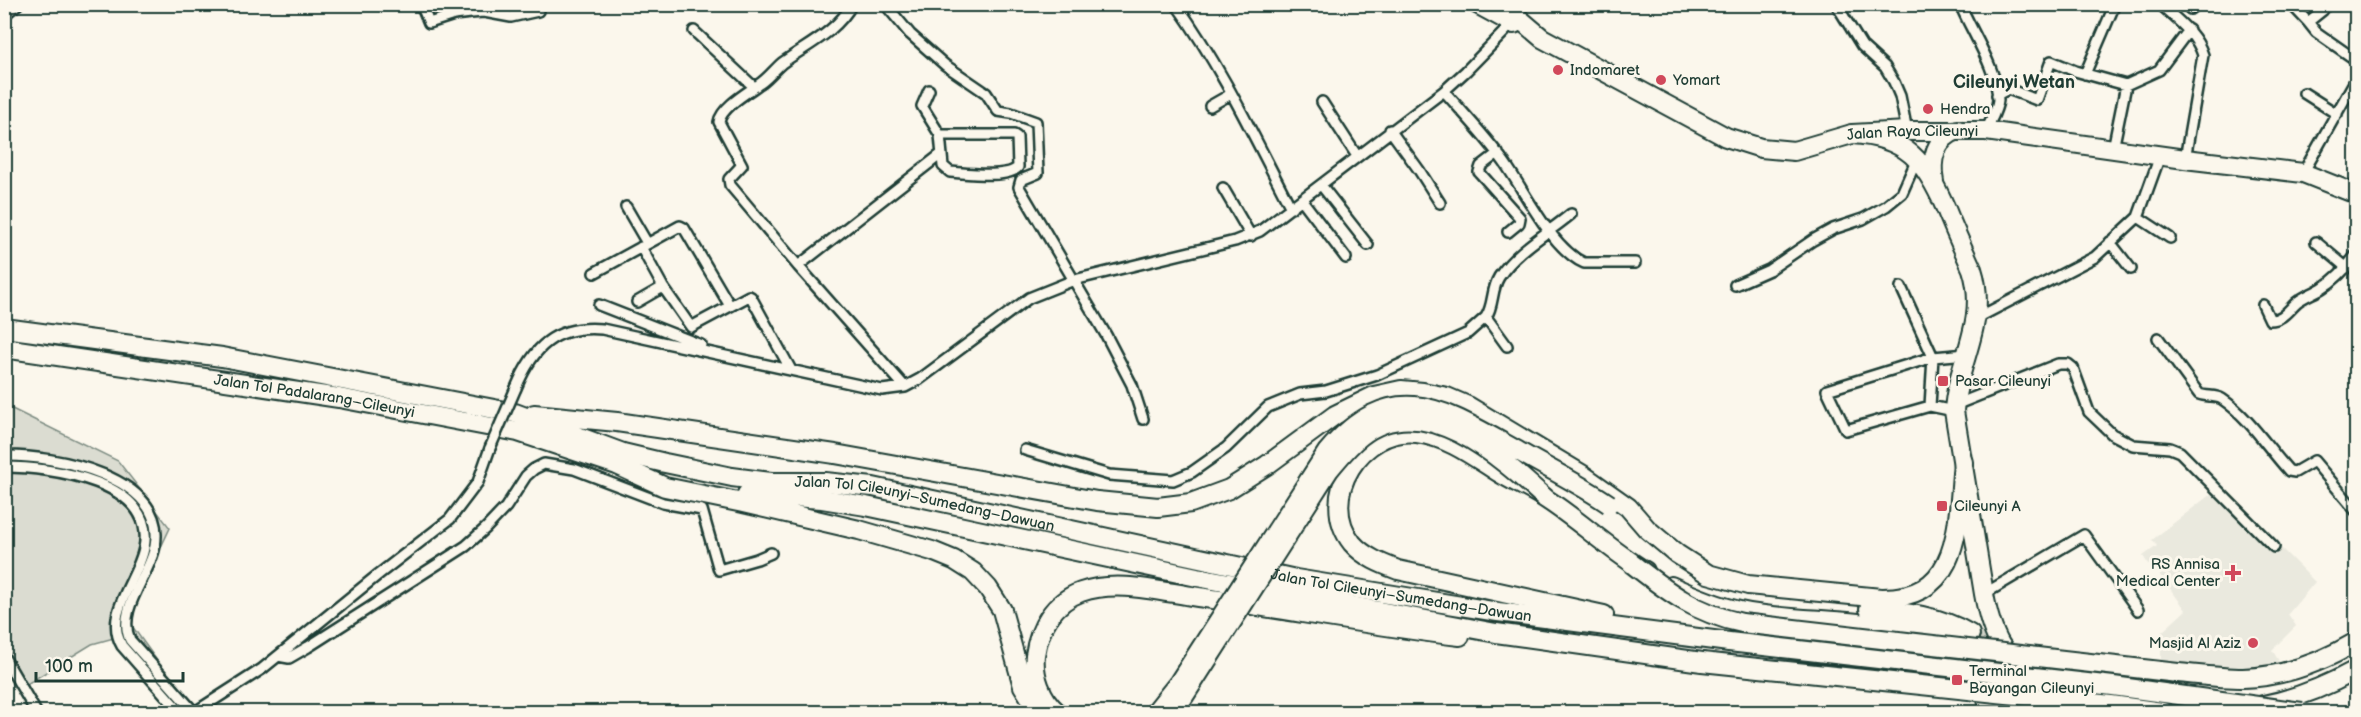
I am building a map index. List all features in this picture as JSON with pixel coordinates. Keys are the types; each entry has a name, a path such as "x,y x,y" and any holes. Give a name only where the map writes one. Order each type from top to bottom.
{"highway":[{"name":"Jalan Raya Cileunyi","path":"1477,4 1512,12 1542,38 1726,137 1777,151 1794,151 1852,134 1986,131 2160,156 2303,173 2356,194"},
{"path":"1934,182 1932,165 1937,148 1947,136 1959,130"},
{"path":"1852,134 1866,134 1891,141 1902,146 1917,159 1934,182 1976,283 1977,318 1955,394 1954,409 2003,712"},
{"name":"Jalan Tol Padalarang–Cileunyi","path":"4,328 222,357 515,413"},
{"name":"Jalan Tol Padalarang–Cileunyi","path":"4,348 339,398 485,425 537,437 617,465"},
{"path":"515,413 617,422 866,459 1097,501 1158,507 1191,503 1230,489 1335,415 1374,396 1401,390 1423,392 1447,397 1476,411 1596,483 1628,507 1647,529"},
{"path":"1155,712 1179,682 1327,452 1358,422 1377,412 1398,407 1419,406 1451,415 1577,482 1708,574 1748,585 1880,604 1947,622 1970,634"},
{"name":"Jalan Tol Cileunyi–Sumedang–Dawuan","path":"515,413 623,453 665,464 771,482 825,482 873,487 1296,579 1498,612 1729,642 2113,686 2302,712"},
{"path":"1174,712 1329,470 1362,435 1380,425 1399,420 1419,420 1437,424 1476,442 1631,563 1690,606 1711,615 1742,622 2178,673 2244,678 2278,673 2328,658 2356,642"},
{"path":"1545,498 1449,443 1415,433 1383,438 1368,447 1355,460 1345,476 1340,494 1340,510 1344,527 1352,542 1371,558 1398,570 1729,642"},
{"path":"1880,604 1922,590 1941,573 1948,562 1954,543 1963,462"},
{"path":"617,465 665,487 743,502 859,530 932,551 954,560 973,572 988,588 1002,610 1023,686 1037,702 1057,712"},
{"name":"Jalan Tol Cileunyi–Sumedang–Dawuan","path":"617,465 729,491 822,499 866,506 1406,622"},
{"path":"1948,562 1979,563"},
{"path":"1631,563 1685,592 1742,611 1905,627 1935,633 1959,649 1979,676 1990,712"},
{"path":"1037,702 1035,662 1042,627 1067,599 1080,592 1097,588 1142,589 1702,662 2162,712"},
{"path":"1989,622 2003,650 2018,665 2036,677 2055,684 2116,696 2203,708 2244,709 2283,702 2323,687 2356,670"},
{"path":"2022,693 2029,712"},
{"path":"2070,712 2086,701 2116,696"}],"street":[{"path":"4,15 18,4"},
{"path":"421,4 429,23 454,15 471,13 484,12 511,17 538,11"},
{"path":"852,4 832,29 784,62 763,82 740,97 720,117 719,122 742,165 728,181 798,266 905,387"},
{"path":"885,4 910,34 945,65 987,93 998,111 1011,112 1036,122 1038,173 1021,180 1018,188 1074,280 1132,385 1143,419"},
{"path":"1176,4 1231,94 1291,208"},
{"path":"1836,4 1862,46 1885,67 1894,82 1900,96 1906,131"},
{"path":"1960,4 1992,72 1997,95 1996,109 1986,131"},
{"path":"2085,74 2115,4"},
{"path":"2160,4 2189,30 2199,43 2203,55 2185,159"},
{"path":"2186,4 2190,9 2196,4"},
{"path":"2291,4 2316,32 2356,60"},
{"path":"2308,22 2322,10"},
{"path":"4,467 90,478 121,494 141,516 146,531 144,550 118,610 117,637 126,643 194,712 278,657 450,519 478,482 490,448 529,360 540,347 562,332 582,327 602,329 882,390 905,387 920,379 1029,298 1074,280 1251,236 1302,200 1390,130 1444,91 1466,71 1512,12"},
{"path":"1997,95 2008,89 2037,99 2051,62 2126,85 2159,70 2189,30"},
{"path":"694,31 754,87"},
{"path":"2303,173 2356,79"},
{"path":"2114,149 2126,85"},
{"path":"929,90 922,106 940,135 940,155 943,166 950,172 1005,174 1014,172 1018,167 1016,135 940,135"},
{"path":"1444,91 1498,153 1548,231 1577,260 1584,263 1635,263"},
{"path":"2304,93 2337,114"},
{"path":"1210,106 1231,94"},
{"path":"2347,98 2356,104"},
{"path":"1322,102 1357,156"},
{"path":"1390,130 1440,203"},
{"path":"1498,153 1481,166 1479,172 1520,218 1519,222 1508,232"},
{"path":"798,266 940,155"},
{"path":"1977,318 2095,257 2138,217 2160,156"},
{"path":"1735,285 1769,270 1813,240 1863,219 1886,206 1902,193 1917,159"},
{"path":"1321,185 1368,245"},
{"path":"1223,188 1251,236"},
{"path":"1302,200 1346,258"},
{"path":"626,207 663,287 691,327 749,296 791,370"},
{"path":"1025,450 1109,475 1173,480 1183,478 1226,448 1268,406 1300,394 1326,391 1377,375 1468,333 1486,317 1491,308 1497,279 1523,251 1571,214"},
{"path":"2138,217 2170,238"},
{"path":"594,273 682,226 730,306"},
{"path":"2110,242 2132,268"},
{"path":"2316,242 2347,268"},
{"path":"2263,305 2270,320 2283,316 2309,293 2321,288 2347,268 2356,255"},
{"path":"637,302 663,287"},
{"path":"1901,287 1932,357 1930,406"},
{"path":"599,305 726,355"},
{"path":"1486,317 1507,345"},
{"path":"2158,338 2195,390 2203,396 2216,396 2227,404 2260,435 2289,471 2295,472 2314,461 2356,511"},
{"path":"1967,354 1932,357 1827,390 1846,430 1930,406 1954,409 2058,364 2068,364 2073,368 2090,412 2112,434 2133,445 2170,448 2180,452 2274,547"},
{"path":"4,456 18,456 94,469 126,487 148,506 156,527 155,547 127,616 126,643 180,712"},
{"path":"278,657 289,658 308,647 466,546 506,507 526,476 544,464 574,469 663,503 702,510 718,570 771,553"},
{"path":"1984,594 2084,535 2138,610"},
{"path":"4,657 36,712"}],"shaded area":[{"path":"4,405 118,461 170,528 127,619 194,712 180,712 117,637 92,644 22,687 5,662"},
{"name":"RS Annisa Medical Center","path":"2220,487 2315,582 2288,614 2296,626 2272,650 2279,661 2238,675 2161,667 2161,633 2186,610 2151,563 2148,564 2143,556 2157,546 2152,540"}],"tunnel":[{"path":"1970,634 2005,666 2022,693"}],"place":[{"name":"Indomaret","path":"1558,70"},
{"name":"Yomart","path":"1661,80"},
{"name":"Hendra","path":"1928,109"},
{"name":"Pasar Cileunyi","path":"1943,381"},
{"name":"Cileunyi A","path":"1942,506"},
{"name":"RS Annisa Medical Center","path":"2233,573"},
{"name":"Masjid Al Aziz","path":"2253,643"},
{"name":"Terminal Bayangan Cileunyi","path":"1957,680"}],"district":[{"name":"Cileunyi Wetan","path":"2014,82"}]}
